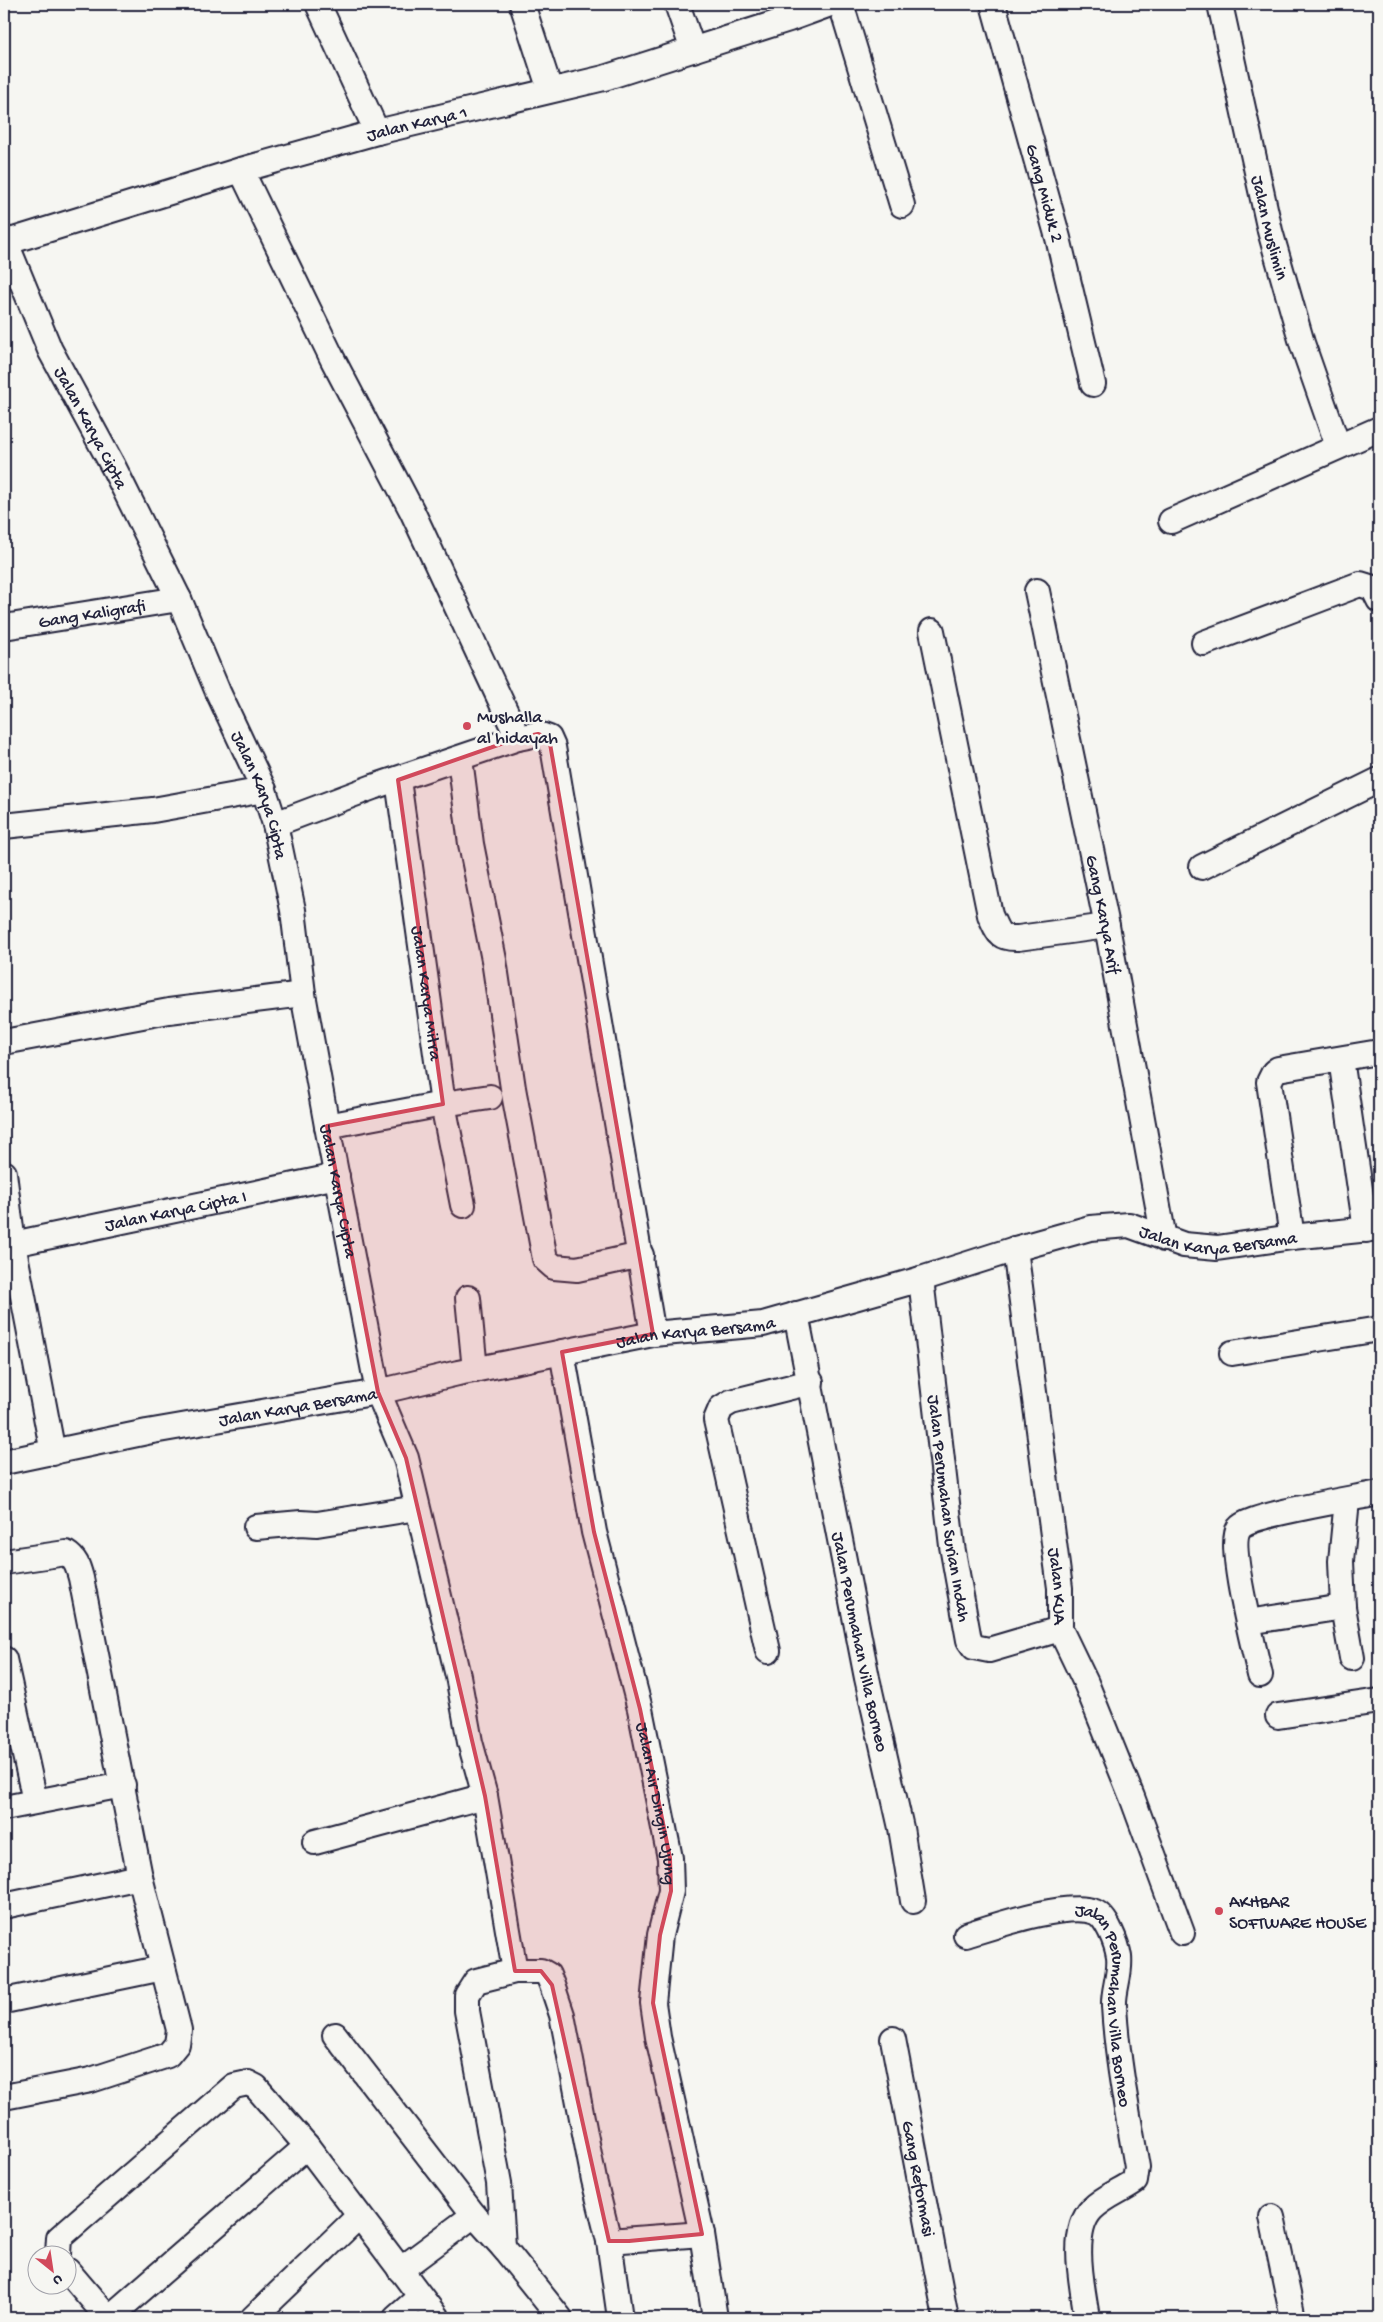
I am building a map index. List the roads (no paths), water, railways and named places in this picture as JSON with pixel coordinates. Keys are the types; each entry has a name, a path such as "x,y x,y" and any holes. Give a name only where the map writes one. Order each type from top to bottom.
{"street":[{"path":"318,4 376,132"},
{"path":"522,4 550,90"},
{"path":"677,4 693,50"},
{"name":"Jalan Karya 1","path":"4,241 376,132 604,78 693,50 786,12 830,4"},
{"path":"841,4 902,205"},
{"name":"Gang Miduk 2","path":"993,4 1058,238 1092,384"},
{"name":"Jalan Muslimin","path":"1220,4 1270,231 1302,343 1338,446"},
{"path":"241,170 333,360 412,511 518,738"},
{"name":"Jalan Karya Cipta","path":"4,241 50,350 114,468 179,599 218,692 264,790 275,824 293,910 302,994 378,1392 406,1458 458,1676 470,1742 485,1796 515,1971"},
{"path":"1171,522 1379,428"},
{"path":"1204,643 1360,584 1373,588 1379,600"},
{"name":"Gang Karya Arif","path":"1037,591 1107,926 1164,1239"},
{"name":"Gang Kaligrafi","path":"4,628 179,599"},
{"path":"932,631 990,915 1000,935 1008,938 1018,938 1107,926"},
{"path":"275,824 373,787 518,738 538,734 549,738 553,747 653,1334"},
{"path":"460,759 471,844 494,960 514,1088 545,1259 554,1267 577,1269 641,1255"},
{"name":"Jalan Karya Mitra","path":"398,780 443,1104 463,1205"},
{"path":"1202,867 1379,780"},
{"path":"4,826 153,810 264,790"},
{"path":"4,1042 169,1011 302,994"},
{"path":"1292,1237 1270,1082 1274,1072 1278,1069 1379,1052"},
{"path":"1341,1058 1373,1229"},
{"path":"326,1126 490,1097"},
{"path":"4,1173 13,1244 53,1453"},
{"name":"Jalan Karya Cipta I","path":"13,1244 337,1176"},
{"name":"Jalan Karya Bersama","path":"4,1462 147,1432 378,1392 475,1370 653,1334 763,1324 1090,1228 1129,1226 1184,1245 1217,1248 1292,1237 1373,1229"},
{"name":"Jalan KUA","path":"1015,1249 1060,1588 1060,1629 1086,1683 1132,1797 1182,1933"},
{"name":"Jalan Perumahan Surian Indah","path":"921,1279 952,1546 969,1640 974,1647 989,1650 1060,1629"},
{"path":"468,1298 475,1370"},
{"name":"Jalan Perumahan Villa Borneo","path":"796,1314 811,1382 867,1678 901,1828 913,1901"},
{"path":"1232,1353 1379,1329"},
{"name":"Jalan Air Dingin Ujung","path":"562,1352 594,1532 640,1709 670,1858 671,1891 660,1935 653,2003 658,2037 702,2234 715,2318"},
{"path":"768,1651 716,1420 721,1408 731,1402 811,1382"},
{"path":"1260,1675 1248,1622 1236,1553 1236,1533 1247,1522 1267,1516 1379,1493"},
{"path":"1347,1500 1342,1562 1343,1607 1352,1658"},
{"path":"256,1527 301,1523 317,1524 417,1508"},
{"path":"4,1562 66,1553 72,1557 76,1564 123,1785 140,1877 179,2030 177,2044 168,2054 91,2080 4,2097"},
{"path":"1248,1622 1343,1607"},
{"path":"4,1659 35,1801"},
{"path":"1278,1716 1379,1701"},
{"path":"4,1808 123,1785"},
{"path":"315,1842 485,1796"},
{"path":"4,1906 140,1877"},
{"name":"Jalan Perumahan Villa Borneo","path":"966,1935 1032,1914 1079,1910 1094,1911 1104,1918 1119,1956 1119,1978 1114,2003 1120,2062 1137,2167 1134,2181 1106,2197 1090,2210 1081,2227 1079,2256 1087,2318"},
{"path":"4,2001 163,1968"},
{"path":"503,2247 499,2183 467,2011 466,1994 476,1981 515,1971 541,1971 548,1975 562,2015 594,2180 609,2241 620,2318"},
{"path":"335,2035 474,2215 503,2247 560,2318"},
{"name":"Gang Reformasi","path":"893,2039 946,2318"},
{"path":"59,2244 59,2238 234,2086 248,2083 256,2087 306,2146 437,2318"},
{"path":"78,2282 109,2318 306,2146"},
{"path":"400,2270 474,2215"},
{"path":"253,2318 359,2216"},
{"path":"1272,2218 1293,2318"},
{"path":"609,2241 702,2234"},
{"path":"396,2318 420,2297"}],"place":[{"name":"Mushalla al hidayah","path":"467,726"},
{"name":"AKHBAR SOFTWARE HOUSE","path":"1219,1911"}]}
